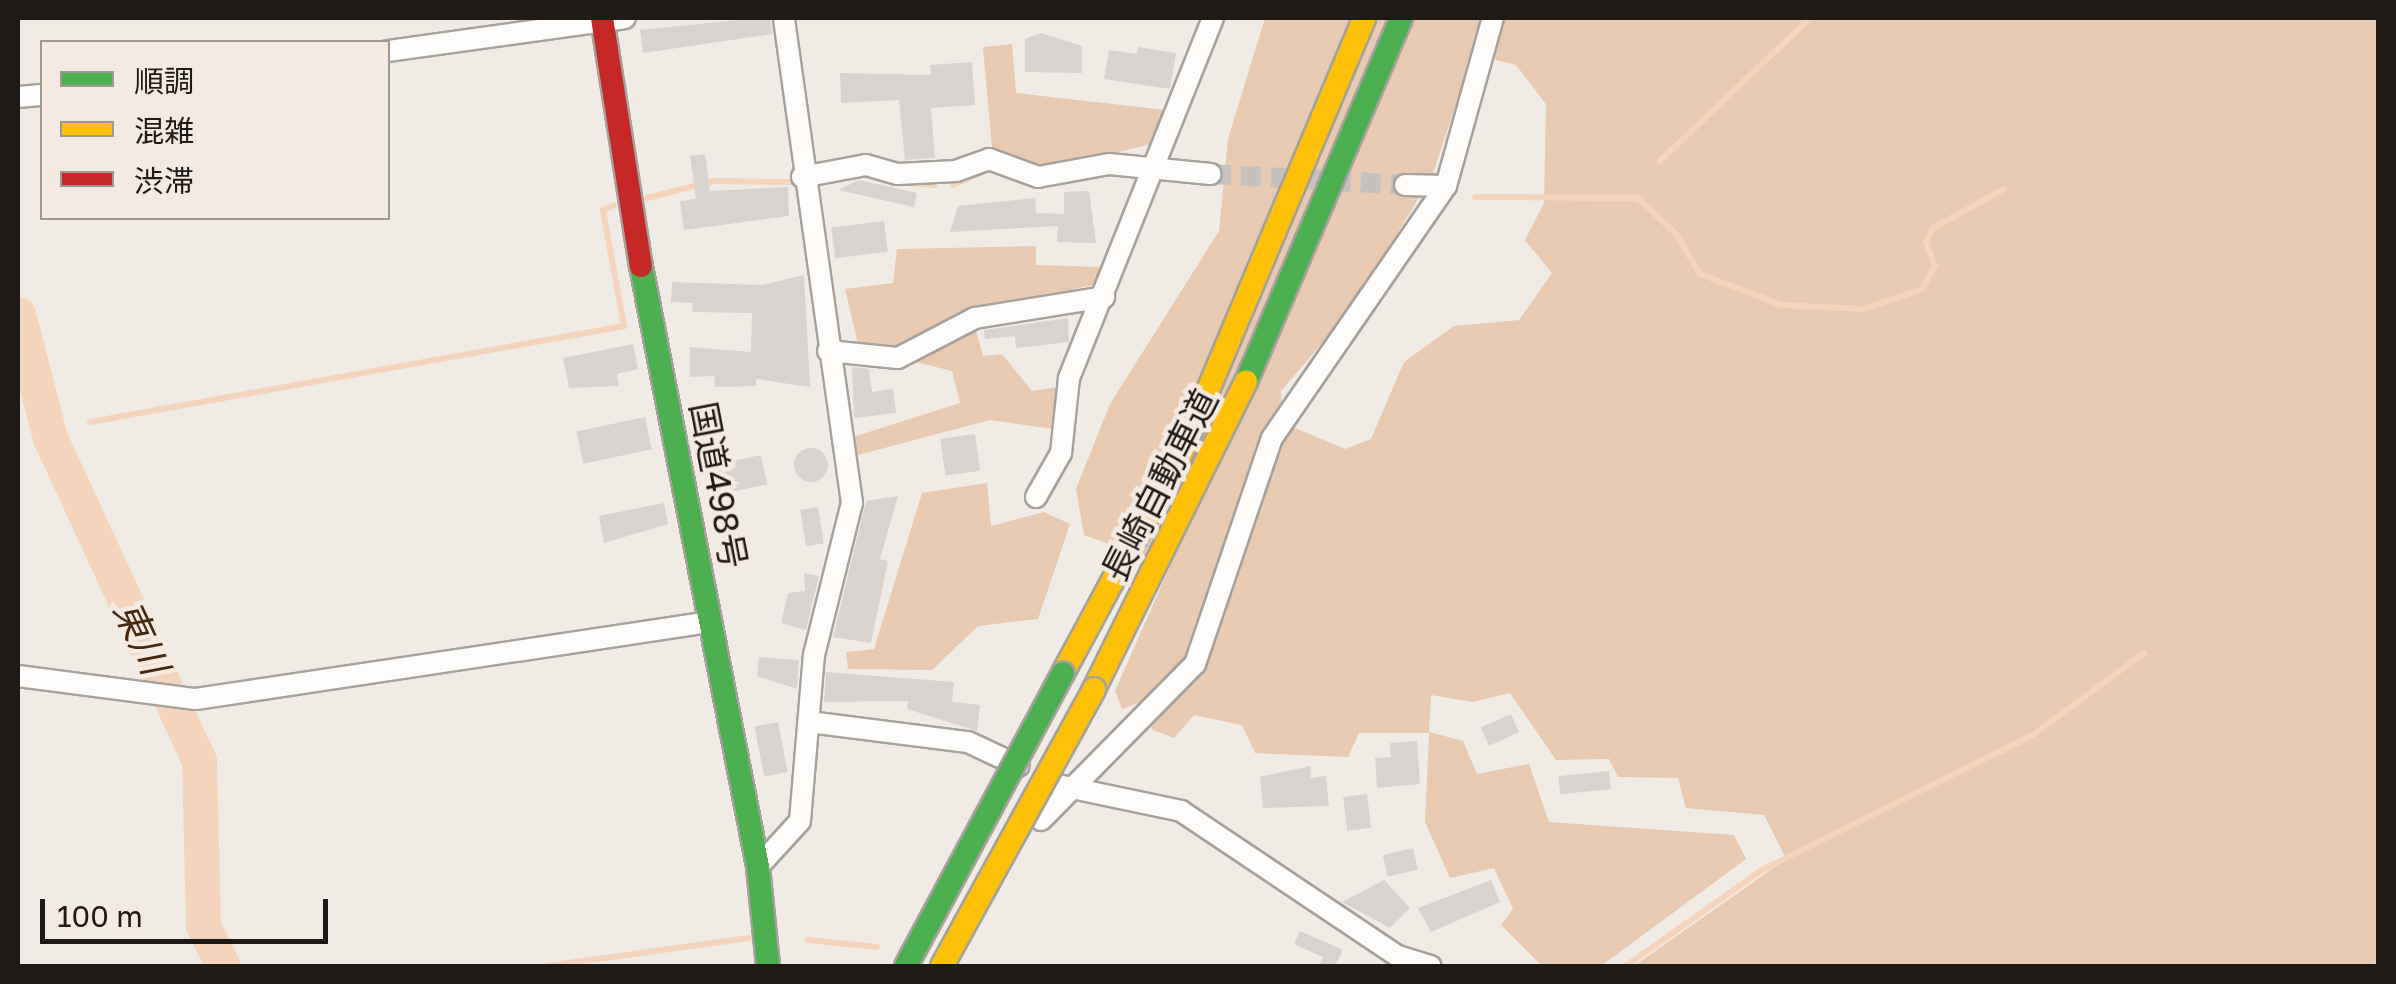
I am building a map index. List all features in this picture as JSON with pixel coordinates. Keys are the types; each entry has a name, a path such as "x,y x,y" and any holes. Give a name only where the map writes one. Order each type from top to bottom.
{"highway":[{"name":"国道498号","path":"609,18 710,622 758,867 768,966"},
{"name":"長崎自動車道","path":"906,966 1182,452 1364,18"},
{"name":"長崎自動車道","path":"942,966 1094,689 1260,360 1401,18"}],"street":[{"path":"390,50 609,18"},
{"path":"758,867 800,821 814,654 851,514 802,178 784,18"},
{"path":"1036,498 1061,452 1070,378 1159,164 1212,18"},
{"path":"958,966 1068,788 1195,664 1272,438 1446,186 1493,18"},
{"path":"802,178 866,165 898,174 956,171 989,158 1038,177 1159,164 1211,174"},
{"path":"1406,185 1446,186"},
{"path":"828,351 898,358 975,318 1104,297"},
{"path":"18,676 196,699 710,622"},
{"path":"808,722 968,742 1068,788 1181,811 1398,956 1431,966"}],"shaded area":[{"path":"1265,18 2378,18 2378,966 1634,966 1786,859 1764,815 1686,808 1678,778 1618,777 1609,759 1556,760 1510,693 1473,702 1431,695 1429,732 1463,741 1477,774 1529,764 1549,822 1734,835 1746,859 1601,966 1542,966 1501,925 1513,909 1494,868 1450,878 1425,822 1429,733 1359,733 1348,757 1255,753 1242,725 1194,715 1174,738 1153,730 1138,703 1122,709 1115,691 1170,566 1084,535 1076,489 1110,404 1219,231 1228,139","holes":["1473,54 1516,65 1546,104 1544,203 1525,240 1552,273 1519,320 1454,326 1404,362 1371,439 1345,449 1283,423 1281,391 1353,307 1432,176"]},
{"path":"1012,44 1016,93 1166,110 1160,142 1043,170 992,147 983,47"},
{"path":"1036,246 1036,265 1103,267 1093,285 971,312 983,356 1002,354 1032,391 1065,386 1054,429 990,420 858,455 853,437 960,403 952,371 859,348 845,289 893,283 897,249"},
{"path":"987,483 991,526 1044,512 1070,524 1038,619 978,626 932,670 848,669 846,652 874,649 922,493"}],"building":[{"path":"770,18 772,34 643,53 640,30"},
{"path":"1041,33 1082,46 1082,73 1025,72 1025,39"},
{"path":"1138,47 1176,53 1170,89 1104,79 1109,50 1137,54"},
{"path":"972,62 975,105 931,108 935,158 905,160 899,100 841,103 840,73 931,75 930,65"},
{"path":"705,154 710,191 788,187 789,216 684,230 680,201 696,199 690,156"},
{"path":"859,180 917,193 914,207 838,190"},
{"path":"1089,191 1096,243 1057,242 1058,226 950,232 958,206 1035,198 1036,213 1064,214 1064,192"},
{"path":"884,221 888,252 835,258 831,227"},
{"path":"804,275 810,387 756,379 756,386 715,387 714,376 690,377 690,347 751,352 752,313 692,312 693,303 671,302 672,282 762,285"},
{"path":"1068,318 1069,342 1016,348 1015,336 985,339 984,330"},
{"path":"633,344 638,369 617,374 619,386 569,388 563,358"},
{"path":"852,367 869,369 872,392 893,389 896,413 854,418"},
{"path":"645,417 652,449 583,464 577,432"},
{"path":"975,434 980,471 945,476 940,439"},
{"path":"811,448 823,453 828,465 823,477 811,482 799,477 794,465 799,453"},
{"path":"761,455 767,484 721,494 715,465"},
{"path":"898,496 880,559 888,561 871,643 833,637 866,501"},
{"path":"664,503 668,524 604,543 599,516"},
{"path":"818,507 824,544 806,546 800,510"},
{"path":"804,573 819,576 806,630 781,623 788,593 805,591"},
{"path":"759,657 799,660 797,689 757,676"},
{"path":"826,672 954,682 952,702 980,705 977,731 907,709 908,701 824,702"},
{"path":"1511,714 1519,732 1489,746 1481,727"},
{"path":"778,722 788,772 764,777 754,727"},
{"path":"1417,741 1420,784 1377,788 1375,758 1391,757 1390,743"},
{"path":"1310,766 1311,778 1326,776 1329,806 1263,808 1260,777"},
{"path":"1609,771 1611,789 1560,794 1558,776"},
{"path":"1367,794 1371,828 1347,831 1343,797"},
{"path":"1413,848 1418,869 1388,876 1383,855"},
{"path":"1384,880 1410,908 1390,928 1342,902"},
{"path":"1491,880 1500,902 1431,932 1418,908"},
{"path":"1300,931 1343,950 1335,966 1319,966 1323,957 1294,944"}],"waterway":[{"path":"1660,161 1810,18"},
{"path":"953,185 987,170"},
{"path":"1031,184 1097,176"},
{"path":"647,198 714,181 790,182"},
{"path":"910,183 934,185"},
{"path":"1475,197 1638,198 1676,234 1700,274 1781,305 1863,309 1922,289 1935,266 1926,242 1933,228 2004,189"},
{"path":"90,422 624,326 603,210 614,205"},
{"name":"東川","path":"18,314 50,438 199,760 203,926 223,966"},
{"path":"1626,966 1762,870 2033,735 2144,653"},
{"path":"547,966 749,938"},
{"path":"808,940 877,947"},
{"path":"2374,966 2378,964"}],"tunnel":[{"path":"1211,174 1405,185"}],"traffic: fast":[{"path":"1246,382 1401,18"},
{"path":"641,266 758,867 768,966"},
{"path":"906,966 1063,673"}],"traffic: slow":[{"path":"1063,673 1182,452 1364,18"},
{"path":"1094,689 1246,382"},
{"path":"942,966 1094,689"}],"traffic: jam":[{"path":"602,18 641,266"}]}
